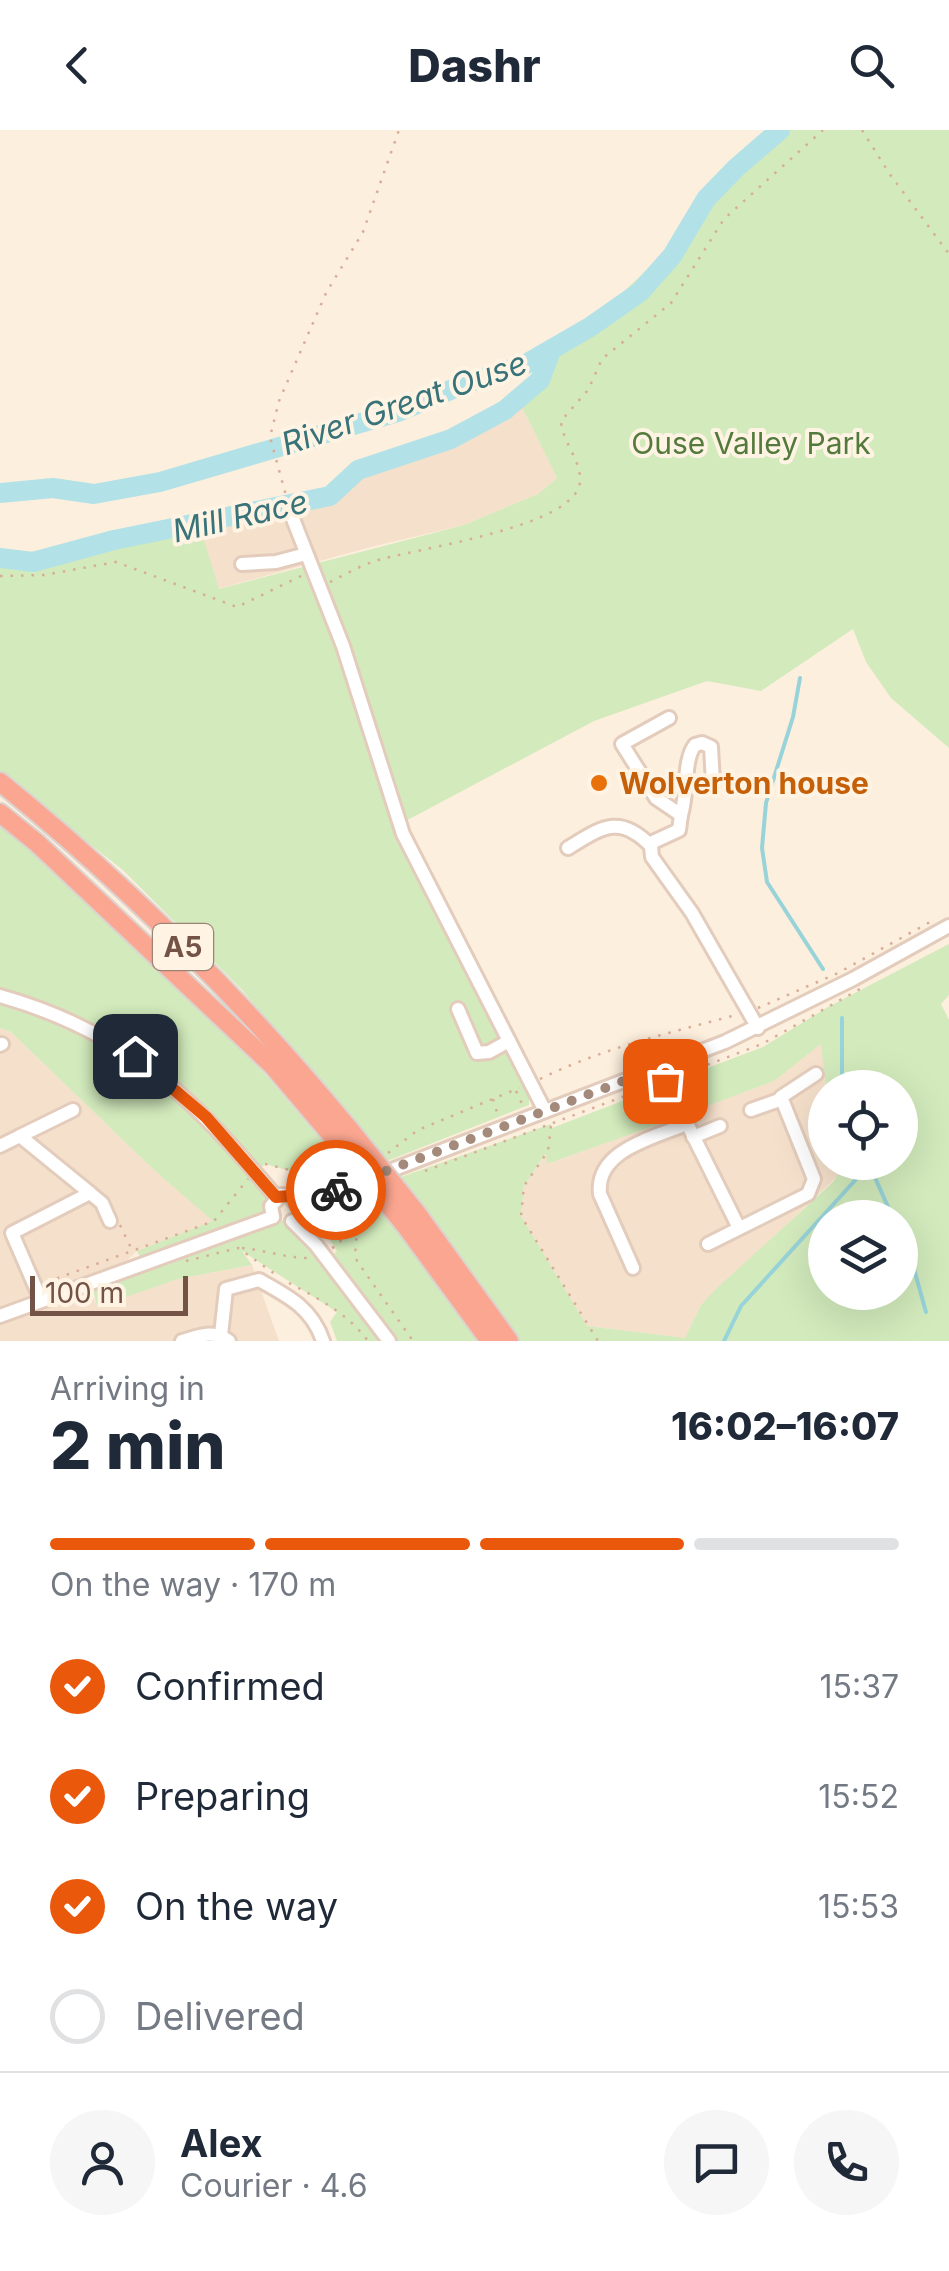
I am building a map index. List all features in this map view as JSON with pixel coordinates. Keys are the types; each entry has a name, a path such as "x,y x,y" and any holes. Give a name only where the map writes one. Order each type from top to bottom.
{"highway":[{"name":"A5","path":"0,782 57,828 193,956 289,1056 341,1133 509,1341"},
{"name":"A5","path":"0,813 37,843 341,1133"},
{"name":"A5","path":"412,1220 490,1341"}],"street":[{"path":"291,514 343,646 403,834 548,1117"},
{"path":"242,564 276,562 306,554"},
{"path":"670,718 622,744 656,798 680,815"},
{"path":"713,783 711,747 696,744 689,756 680,826 675,834 653,842 652,857 692,913 758,1028"},
{"path":"568,848 617,826 632,829 651,846"},
{"path":"292,1221 298,1206 548,1117 758,1028 949,926"},
{"path":"0,996 70,1020 135,1056 206,1117 276,1197"},
{"path":"458,1009 476,1053 489,1052 509,1042"},
{"path":"658,1068 738,1228"},
{"path":"708,1244 808,1194 814,1179 780,1096 808,1079"},
{"path":"751,1110 782,1100"},
{"path":"0,1146 73,1110"},
{"path":"633,1268 600,1194 599,1181 607,1166 623,1150 720,1126"},
{"path":"20,1136 102,1203 110,1221"},
{"path":"39,1293 6,1236 90,1193"},
{"path":"276,1197 290,1196 298,1206"},
{"path":"276,1197 270,1206 273,1217 284,1223 292,1221"},
{"path":"0,1316 39,1293 273,1217"},
{"path":"292,1221 316,1245 389,1341"},
{"path":"182,1341 208,1333 225,1338 226,1288 259,1280 296,1300 309,1314 323,1341"}],"path":[{"path":"291,514 270,437 279,401 326,292 363,232 398,130"},
{"path":"320,586 374,561 518,526 557,508 577,491 580,478 561,420 581,401 602,359 670,303 724,219 823,130"},
{"path":"862,130 949,254"},
{"path":"0,576 44,575 116,562 230,606 250,603 312,570"},
{"path":"384,1157 418,1130 575,1062 656,1034 749,1011 838,972 932,921"},
{"path":"493,1099 499,1117"},
{"path":"548,1117 548,1151 524,1186 521,1216 598,1341"},
{"path":"39,1293 214,1221 264,1164 320,1177 344,1173"},
{"path":"331,1248 340,1244 360,1192 365,1203 354,1250 357,1261 413,1341"},
{"path":"110,1221 120,1222 135,1252"},
{"path":"347,1222 360,1225"},
{"path":"238,1248 286,1258 309,1258"}],"shaded area":[{"path":"514,391 557,478 538,494 464,525 218,589 199,524 330,496 358,470 451,439 496,412"},
{"path":"0,1028 11,1032 154,1170 214,1221 137,1251 92,1293 97,1306 178,1279 252,1265 279,1341 0,1341"},
{"path":"822,1043 824,1070 808,1070 808,1180 833,1180 701,1305 685,1338 587,1326 521,1216 524,1186 548,1151 548,1164 774,1081"}],"green space":[{"name":"Ouse Valley Park","path":"781,130 949,130 949,748 891,698 866,662 853,629 761,691 707,681 594,721 400,824 529,1095 529,1105 387,1161 242,990 124,871 0,773 0,558 33,562 114,540 199,524 219,589 464,525 538,494 557,478 514,391 536,375 695,224"},
{"path":"0,822 164,972 265,1074 364,1190 551,1124 552,1128 661,1086 676,1118 547,1164 546,1153 524,1186 521,1216 587,1326 685,1338 701,1305 808,1205 808,1310 918,1310 918,1200 813,1200 834,1180 918,1180 918,1070 824,1070 821,1044 774,1081 688,1113 673,1081 763,1047 828,1007 949,944 949,995 941,1004 949,1020 949,1341 395,1341 334,1254 337,1251 325,1219 339,1203 305,1175 265,1164 255,1173 276,1197 274,1219 290,1222 389,1341 337,1341 330,1322 337,1312 242,1251 252,1265 178,1279 97,1307 92,1285 143,1263 137,1251 213,1221 154,1170 11,1032 0,1028"}],"waterway":[{"name":"River Great Ouse","path":"0,493 53,488 94,494 160,482 398,412 526,364 640,292 672,256 706,199 780,130"},
{"name":"Mill Race","path":"0,558 33,562 114,540 330,496 358,470 451,439 505,410 540,380 550,353"},
{"path":"800,678 793,717 766,803 762,848 767,882 823,969"},
{"path":"842,1018 842,1070"},
{"path":"724,1341 741,1306 855,1180"},
{"path":"876,1180 885,1200"},
{"path":"918,1284 926,1312"}],"way so far":[{"path":"336,1190 658,1068 665,1081"}],"place":[{"name":"Wolverton house","path":"599,783"}],"route":[{"path":"135,1056 206,1117 276,1197 290,1196 298,1206 336,1190"}]}
